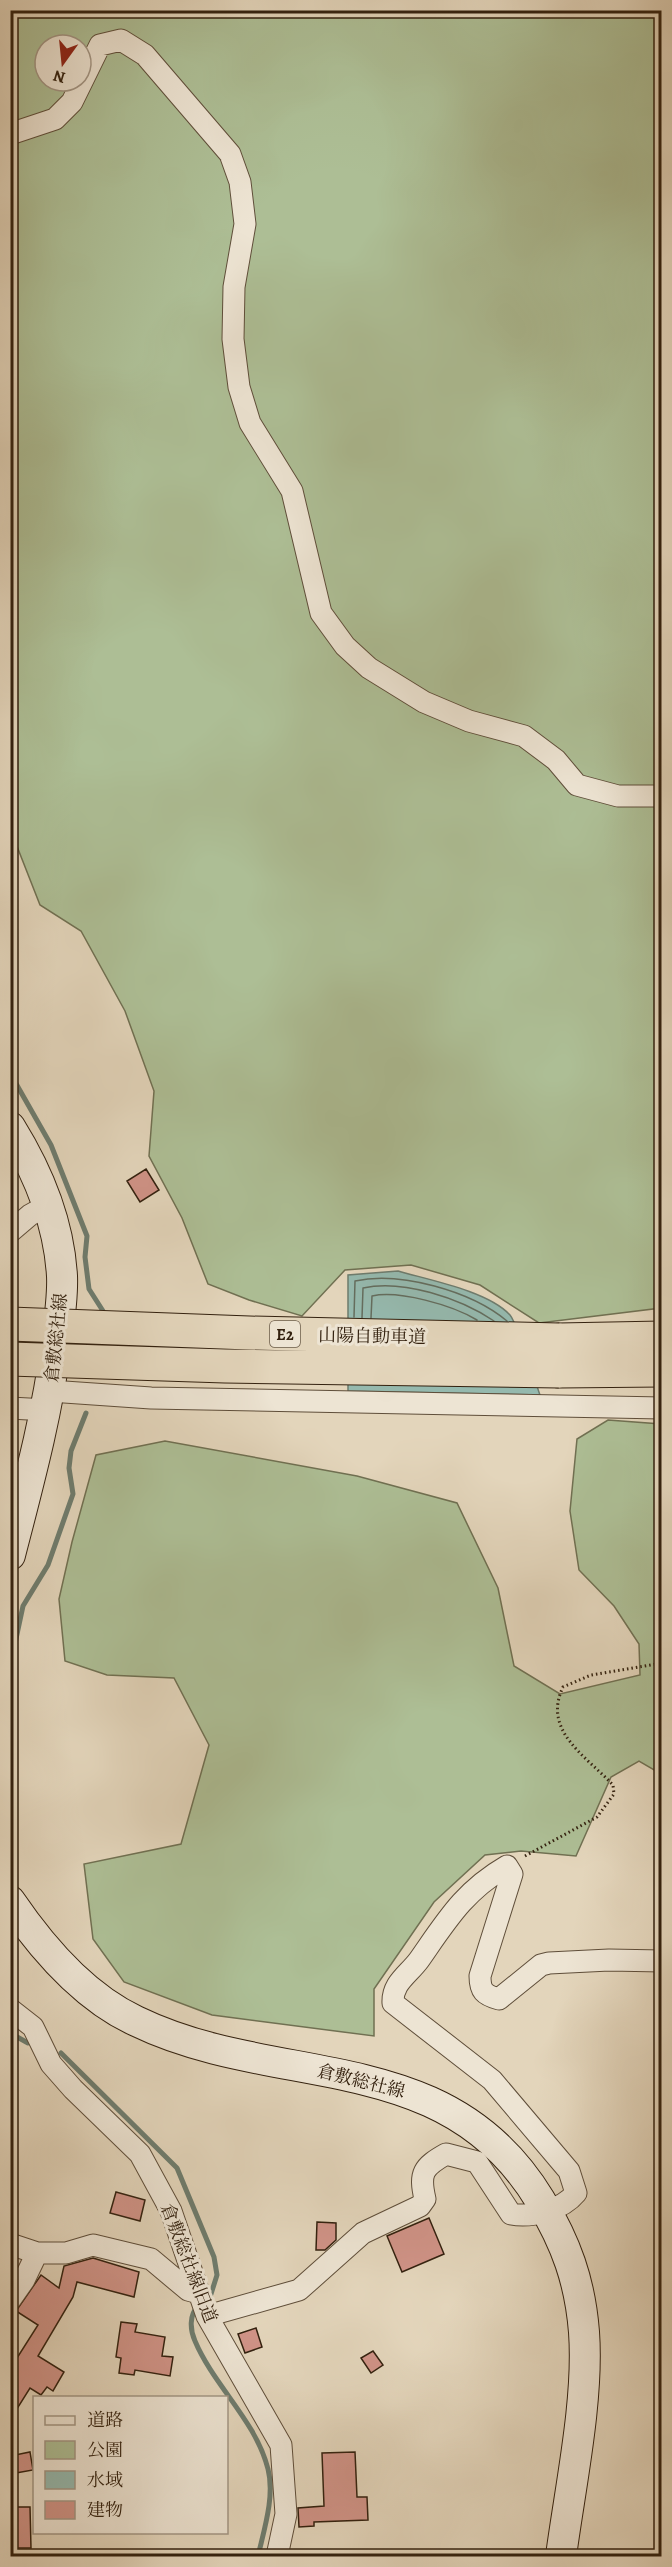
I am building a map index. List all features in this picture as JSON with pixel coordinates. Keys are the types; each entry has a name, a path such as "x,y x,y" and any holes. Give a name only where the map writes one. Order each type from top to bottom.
{"highway":[{"name":"山陽自動車道","path":"10,1324 249,1333 559,1355 662,1370"},
{"name":"山陽自動車道","path":"10,1359 237,1367 559,1355 662,1338"}],"main road":[{"name":"倉敷総社線","path":"10,1127 33,1163 48,1205 62,1275 62,1301 48,1400 10,1555"},
{"name":"倉敷総社線","path":"11,1902 48,1949 88,1991 135,2021 183,2040 225,2052 386,2084 426,2098 463,2118 499,2146 529,2182 547,2211 569,2254 579,2294 584,2334 583,2376 561,2556"}],"street":[{"path":"10,134 55,119 72,102 100,45 121,40 145,55 230,154 240,182 245,224 234,288 233,339 239,387 250,423 292,491 321,613 345,646 369,668 424,702 469,721 524,736 556,760 577,785 618,796 662,796"},
{"path":"10,1232 30,1215 48,1205"},
{"path":"10,1408 48,1400 152,1398 662,1408"},
{"path":"10,2244 37,2253 66,2253 93,2245 151,2259 203,2303 299,2290 363,2233 420,2206 425,2199 421,2183 423,2174 431,2163 446,2154 477,2162 510,2214 522,2216 547,2211 576,2193 570,2171 492,2080 393,2003 395,1987 417,1962 457,1905 507,1866 512,1874 480,1976 480,1987 486,1995 499,1999 541,1965 549,1963 662,1961"},
{"name":"倉敷総社線旧道","path":"10,2009 33,2027 51,2064 73,2089 140,2154 171,2211 203,2303 281,2445 286,2514 277,2556"},
{"path":"10,2300 24,2280 37,2253"}],"path":[{"path":"507,1866 597,1817 614,1794 613,1785 562,1734 556,1717 557,1700 563,1687 591,1675 662,1664"}],"green space":[{"path":"11,11 661,11 661,1308 539,1323 480,1285 411,1265 345,1270 302,1316 249,1300 208,1284 182,1218 149,1156 154,1091 125,1011 81,931 40,905 11,831"},
{"path":"608,1420 661,1424 661,1774 639,1761 611,1777 576,1856 521,1851 485,1855 434,1902 374,1989 374,2036 212,2015 124,1982 93,1939 84,1864 181,1844 209,1745 174,1678 107,1675 65,1661 59,1599 96,1455 165,1441 357,1476 457,1503 498,1588 514,1666 560,1694 640,1675 639,1644 614,1606 579,1570 570,1511 577,1439"}],"water":[{"path":"398,1271 473,1293 488,1299 510,1315 540,1395 348,1391 348,1275"}],"building":[{"path":"146,1169 159,1190 140,1202 127,1181"},
{"path":"116,2192 145,2200 140,2221 110,2213"},
{"path":"429,2218 444,2254 402,2272 387,2236"},
{"path":"317,2222 336,2223 336,2240 325,2250 316,2250"},
{"path":"93,2258 139,2272 134,2297 77,2282 73,2297 38,2356 64,2372 53,2391 47,2387 41,2395 30,2388 10,2420 10,2369 38,2325 16,2311 41,2275 59,2288 64,2266"},
{"path":"121,2322 137,2324 135,2332 165,2337 162,2356 173,2357 170,2376 135,2370 134,2375 119,2373 121,2358 116,2357"},
{"path":"256,2328 262,2347 245,2353 238,2334"},
{"path":"373,2351 383,2365 371,2373 361,2358"},
{"path":"30,2452 33,2470 10,2474 10,2456"},
{"path":"355,2452 357,2497 367,2497 368,2520 314,2522 314,2526 299,2527 298,2508 324,2506 322,2453"},
{"path":"10,2507 30,2507 31,2548 10,2548"}],"waterway":[{"path":"10,1073 51,1145 87,1236 85,1257 89,1289 103,1311 102,1315"},
{"path":"10,1667 23,1606 48,1565 73,1494 69,1468 71,1451 86,1413"},
{"path":"10,2033 28,2043"},
{"path":"61,2053 177,2168 214,2257 217,2275 211,2294 207,2298"},
{"path":"198,2306 191,2323 195,2341 213,2373 245,2419 268,2469 269,2502 258,2556"}]}
